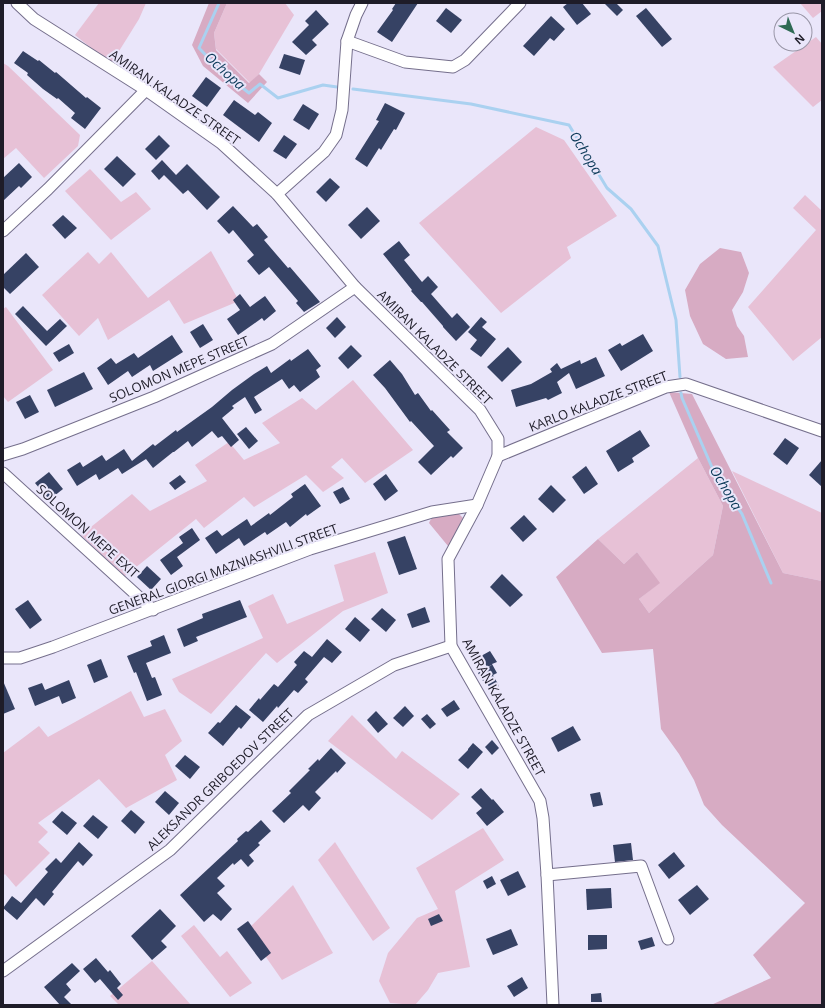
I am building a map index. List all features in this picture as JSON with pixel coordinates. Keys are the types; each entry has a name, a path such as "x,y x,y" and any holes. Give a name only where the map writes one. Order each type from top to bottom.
{"street":[{"name":"AMIRAN KALADZE STREET","path":"17,3 34,19 146,90 220,143 277,194 355,287 480,410 498,439 498,456 477,505 448,560 451,646 540,801 543,818 547,875 553,1005"},
{"path":"277,194 324,152 336,135 342,110 346,41 362,3"},
{"path":"346,41 405,62 453,67 465,60 520,3"},
{"path":"3,231 48,189 146,90"},
{"name":"SOLOMON MEPE STREET","path":"3,455 23,449 154,397 272,344 355,287"},
{"name":"KARLO KALADZE STREET","path":"498,456 666,387 686,384 822,431"},
{"name":"SOLOMON MEPE EXIT","path":"3,473 153,610"},
{"name":"GENERAL GIORGI MAZNIASHVILI STREET","path":"3,658 20,658 53,648 310,549 432,512 477,505"},
{"name":"ALEKSANDR GRIBOEDOV STREET","path":"3,971 170,850 308,715 394,664 451,646"},
{"path":"547,875 641,866 668,939"}],"shaded area":[{"path":"99,3 146,3 139,19 111,64 75,35"},
{"path":"209,3 227,3 214,33 216,50 249,83 259,74 267,82 248,103 203,66 192,45"},
{"path":"227,3 285,3 294,15 259,74 250,83 216,49 214,33"},
{"path":"800,3 822,3 822,11 813,18 813,12 808,12"},
{"path":"816,37 822,44 822,100 813,107 773,67 794,52 813,52 813,39"},
{"path":"3,63 8,66 80,135 78,146 44,178 16,148 3,159"},
{"path":"536,127 564,140 617,216 567,247 571,258 501,313 419,223"},
{"path":"90,169 121,202 136,192 151,209 111,240 65,191"},
{"path":"805,195 822,211 822,337 793,361 748,307 816,230 793,208"},
{"path":"720,248 741,252 749,273 743,292 732,310 737,326 744,336 748,357 726,359 703,344 690,316 685,290 700,264"},
{"path":"211,251 239,301 184,324 169,300 108,340 98,318 79,336 42,295 88,252 99,264 111,252 148,298"},
{"path":"6,307 53,370 8,402 3,396 3,309"},
{"path":"353,380 413,450 365,483 342,458 331,467 344,478 323,492 306,475 254,507 244,497 204,528 196,519 125,576 81,535 132,494 150,511 207,481 195,465 229,442 244,460 280,443 262,423 302,398 316,410"},
{"path":"669,392 692,394 783,573 822,581 822,1005 711,1005 771,978 753,955 805,903 722,825 704,805 694,780 679,754 661,729 653,649 602,653 556,577 598,539 624,564 637,552 660,583 639,599 649,613 713,555 723,506 698,458"},
{"path":"698,458 723,506 713,555 649,613 639,599 659,583 637,552 624,564 598,539"},
{"path":"732,471 822,513 822,581 783,573"},
{"path":"454,512 463,518 448,546 429,523 433,517"},
{"path":"375,552 388,593 343,611 277,663 266,653 211,714 179,692 172,679 263,638 248,606 273,594 287,624 344,601 334,565"},
{"path":"131,691 144,717 165,709 182,741 165,755 177,780 126,808 99,779 38,823 48,832 38,842 50,853 16,887 5,874 3,876 3,753 39,726 48,737"},
{"path":"352,715 396,759 402,751 460,794 432,820 328,741"},
{"path":"483,828 504,860 455,891 470,967 438,973 428,990 415,1005 390,1003 379,981 388,953 417,918 438,909 416,868"},
{"path":"335,842 390,928 373,941 318,860"},
{"path":"293,885 333,953 282,980 247,930"},
{"path":"194,925 220,957 227,951 252,983 230,997 181,936"},
{"path":"152,961 191,1005 119,1005 110,996"}],"building":[{"path":"396,3 418,3 392,42 377,32 393,10 392,9"},
{"path":"568,3 582,3 591,14 577,25 563,7"},
{"path":"604,3 616,3 623,10 617,16"},
{"path":"446,8 462,20 451,33 436,21"},
{"path":"646,8 672,39 662,47 636,16"},
{"path":"316,10 329,24 312,40 317,45 306,55 292,42 309,25 305,21"},
{"path":"551,16 565,29 554,41 550,38 534,56 523,46"},
{"path":"23,51 38,61 39,60 55,73 56,72 86,98 87,97 101,108 85,129 71,118 75,113 58,98 57,99 43,89 27,75 28,73 14,63"},
{"path":"284,54 305,60 300,75 279,68"},
{"path":"206,77 221,88 207,107 192,96"},
{"path":"234,100 255,115 258,112 272,123 259,142 223,115"},
{"path":"385,103 405,113 396,130 394,129 381,150 379,148 367,167 355,159 379,121 376,120"},
{"path":"303,104 319,114 309,130 293,120"},
{"path":"159,135 170,146 156,160 145,149"},
{"path":"284,135 297,144 286,159 273,151"},
{"path":"117,156 136,174 123,187 104,169"},
{"path":"162,160 176,175 187,164 220,197 207,210 188,190 183,194 164,175 159,180 151,171"},
{"path":"19,163 32,177 21,188 19,186 3,201 3,178"},
{"path":"330,178 340,187 326,202 316,192"},
{"path":"233,206 253,227 257,224 268,237 264,240 320,302 304,312 296,303 298,301 269,267 259,275 247,261 254,255 233,230 229,234 217,221"},
{"path":"367,207 380,221 361,239 348,225"},
{"path":"63,215 77,228 65,239 52,225"},
{"path":"399,241 410,255 404,260 422,282 428,276 438,287 431,294 452,318 457,313 470,327 456,341 411,291 412,290 383,254"},
{"path":"26,253 39,267 10,294 3,287 3,275"},
{"path":"240,294 250,307 265,296 276,311 264,321 262,318 238,335 227,319 240,310 233,300"},
{"path":"23,306 47,331 60,319 67,326 46,346 15,314"},
{"path":"337,317 346,327 335,338 326,328"},
{"path":"481,317 487,322 482,327 496,339 481,357 470,349 477,340 468,332"},
{"path":"203,324 213,340 200,348 190,332"},
{"path":"643,334 653,351 621,371 608,350 620,343 622,346"},
{"path":"172,335 183,352 153,371 150,365 132,377 128,371 108,385 97,368 111,358 116,364 134,353 138,358"},
{"path":"69,344 74,353 59,362 53,353"},
{"path":"351,345 362,356 348,369 338,358"},
{"path":"508,347 522,362 502,382 487,367"},
{"path":"308,349 321,366 316,370 320,377 300,392 294,385 289,389 282,379 254,397 262,410 255,414 245,397 232,406 234,408 222,418 239,440 231,447 222,436 218,438 212,431 192,447 188,441 153,468 146,459 122,474 118,468 99,480 96,474 77,486 67,470 80,462 83,467 102,455 106,461 124,449 132,461 153,444 155,446 176,430 177,432 254,374 267,366 271,373 290,359 291,361"},
{"path":"596,357 605,376 576,389 569,373 557,382 562,393 548,400 546,398 516,407 511,390 531,384 552,372 550,369 557,363 561,369 580,360 581,364"},
{"path":"390,360 402,374 415,395 418,393 431,411 432,410 450,430 447,432 463,448 453,458 451,456 431,475 418,462 434,446 411,421 410,422 385,388 373,375"},
{"path":"84,372 93,389 55,407 47,390"},
{"path":"30,395 39,412 25,419 16,402"},
{"path":"246,427 258,441 249,449 237,434"},
{"path":"640,430 650,446 632,458 634,462 618,472 606,451"},
{"path":"785,438 799,448 787,465 773,454"},
{"path":"822,460 822,487 809,475"},
{"path":"586,466 598,484 584,494 572,477"},
{"path":"49,472 63,489 49,500 35,483"},
{"path":"386,474 398,491 385,501 373,484"},
{"path":"180,475 186,482 175,490 169,483"},
{"path":"305,484 321,506 307,516 306,514 290,527 286,522 267,535 265,532 244,546 239,538 216,554 205,538 217,530 222,536 247,519 251,526 269,513 270,515 293,497 291,494"},
{"path":"551,485 566,500 553,513 538,499"},
{"path":"343,487 350,499 340,504 333,492"},
{"path":"524,515 537,529 523,542 510,528"},
{"path":"192,528 200,540 177,557 183,566 171,575 160,560 183,543 179,537"},
{"path":"405,536 417,569 399,575 387,542"},
{"path":"147,566 161,579 151,590 137,577"},
{"path":"502,574 523,595 510,607 490,587"},
{"path":"28,600 42,620 30,629 15,609"},
{"path":"240,600 247,617 196,637 198,641 184,647 177,629 203,618 202,614"},
{"path":"425,607 430,622 412,628 407,614"},
{"path":"382,608 396,620 386,632 371,619"},
{"path":"355,617 370,630 360,642 345,629"},
{"path":"164,635 171,653 146,663 152,678 155,677 162,695 147,701 136,672 134,673 127,656 152,646 150,641"},
{"path":"327,639 342,652 332,663 324,657 305,679 308,682 298,693 294,690 263,722 249,710 274,684 278,687 297,665 294,662 304,651 312,657"},
{"path":"490,651 497,662 492,664 497,673 493,675 499,686 491,690 485,680 483,681 478,673 492,665 487,667 481,656"},
{"path":"101,659 108,677 94,683 87,665"},
{"path":"69,680 76,698 62,704 59,696 35,706 28,688 42,683 45,690"},
{"path":"3,681 15,709 3,714"},
{"path":"454,700 460,709 447,717 441,709"},
{"path":"236,705 251,717 241,729 239,727 223,746 208,733 218,722 220,723"},
{"path":"405,706 414,716 403,727 393,718"},
{"path":"376,711 388,724 378,733 367,720"},
{"path":"427,714 436,724 430,729 421,719"},
{"path":"573,726 581,740 558,752 551,738"},
{"path":"492,740 499,748 492,755 485,747"},
{"path":"473,743 483,752 468,769 458,760"},
{"path":"331,748 346,763 315,792 321,798 309,811 303,805 284,823 272,811 291,793 289,791 310,770 308,769 318,759 319,761"},
{"path":"185,755 200,767 190,779 175,766"},
{"path":"481,788 504,812 487,826 476,813 482,808 471,797"},
{"path":"165,791 179,803 169,815 155,802"},
{"path":"600,792 603,805 593,807 590,794"},
{"path":"131,810 145,822 135,834 121,821"},
{"path":"62,811 77,823 67,835 52,822"},
{"path":"93,815 108,827 98,839 83,826"},
{"path":"261,820 271,831 258,843 260,845 249,855 254,861 248,867 241,859 234,865 233,863 217,878 225,886 217,893 232,909 221,921 213,914 204,922 180,895 238,841 237,839 246,831 248,832"},
{"path":"79,842 93,855 83,866 78,861 52,892 54,894 44,906 36,898 17,920 3,908 12,896 21,903 48,872 45,869 56,858 61,863"},
{"path":"631,843 633,860 615,862 613,845"},
{"path":"674,852 685,866 669,879 658,865"},
{"path":"518,871 526,887 508,896 500,880"},
{"path":"492,876 496,884 487,889 483,881"},
{"path":"697,885 709,899 690,915 678,900"},
{"path":"611,888 612,908 587,910 586,889"},
{"path":"160,909 176,926 161,941 167,947 152,960 131,936"},
{"path":"439,914 443,921 431,926 428,919"},
{"path":"248,921 271,953 261,961 237,929"},
{"path":"511,929 518,945 493,955 486,939"},
{"path":"588,935 607,935 607,949 588,950"},
{"path":"652,937 655,946 641,950 638,941"},
{"path":"96,958 108,972 110,970 121,984 117,988 123,995 118,1000 100,979 95,983 83,969"},
{"path":"72,963 80,971 66,984 71,990 64,997 72,1005 60,1005 44,987"},
{"path":"522,977 528,988 514,997 507,986"},
{"path":"601,993 602,1002 591,1002 591,994"}],"waterway":[{"name":"Ochopa","path":"219,3 199,48 220,70 249,93 260,84 278,98 323,85 337,87"},
{"name":"Ochopa","path":"353,89 471,104 569,125 607,188 631,209 658,246 676,320 680,377"},
{"name":"Ochopa","path":"681,393 714,472 742,514 771,583"}]}
